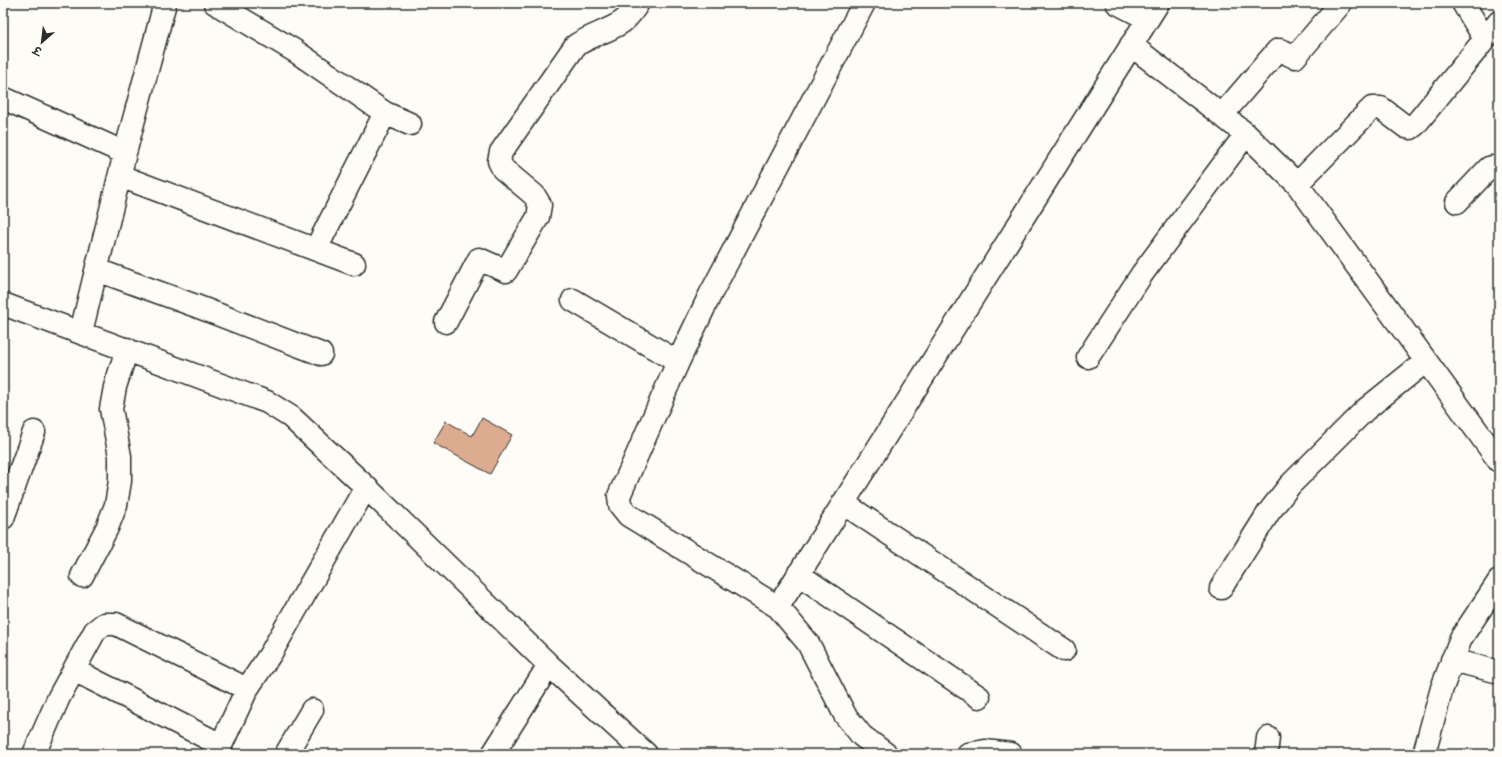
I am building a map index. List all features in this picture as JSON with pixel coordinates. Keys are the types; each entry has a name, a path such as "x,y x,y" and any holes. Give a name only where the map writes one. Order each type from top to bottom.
{"street":[{"path":"81,332 125,153 165,3"},
{"path":"214,3 295,51 385,113 410,124"},
{"path":"446,322 479,259 506,271 538,217 540,204 534,195 503,169 499,161 501,152 575,46 582,41 622,22 638,3"},
{"path":"864,3 710,295 678,362 619,496 620,505 628,515 778,606 808,643 845,715 862,736 886,754"},
{"path":"778,606 1153,11 1117,3"},
{"path":"1222,115 1278,50 1295,57 1341,3"},
{"path":"1463,3 1485,39"},
{"path":"1297,184 1372,108 1381,108 1406,127 1411,128 1415,125 1499,22"},
{"path":"1131,45 1246,134 1297,184 1499,461"},
{"path":"3,98 125,153"},
{"path":"316,249 385,113"},
{"path":"1088,357 1142,274 1246,134"},
{"path":"1457,202 1489,168 1493,167 1499,169"},
{"path":"120,176 354,264"},
{"path":"96,270 196,306 321,354"},
{"path":"573,300 678,362"},
{"path":"3,304 267,402 291,417 366,487 549,665 646,754"},
{"path":"82,576 107,528 116,505 120,481 120,456 111,409 115,387 127,349"},
{"path":"1221,588 1269,512 1290,485 1365,410 1426,361"},
{"path":"3,518 34,432"},
{"path":"74,670 219,750 247,689 271,653 366,487"},
{"path":"843,503 1064,650"},
{"path":"798,574 979,697"},
{"path":"1424,754 1442,688 1461,638 1499,581"},
{"path":"34,754 59,697 95,631 104,624 116,624 247,689"},
{"path":"1452,660 1499,672"},
{"path":"493,754 549,665"},
{"path":"286,754 312,710"},
{"path":"968,754 985,751 1011,754"}],"building":[{"path":"482,418 512,435 490,474 433,443 446,421 472,436"}]}
